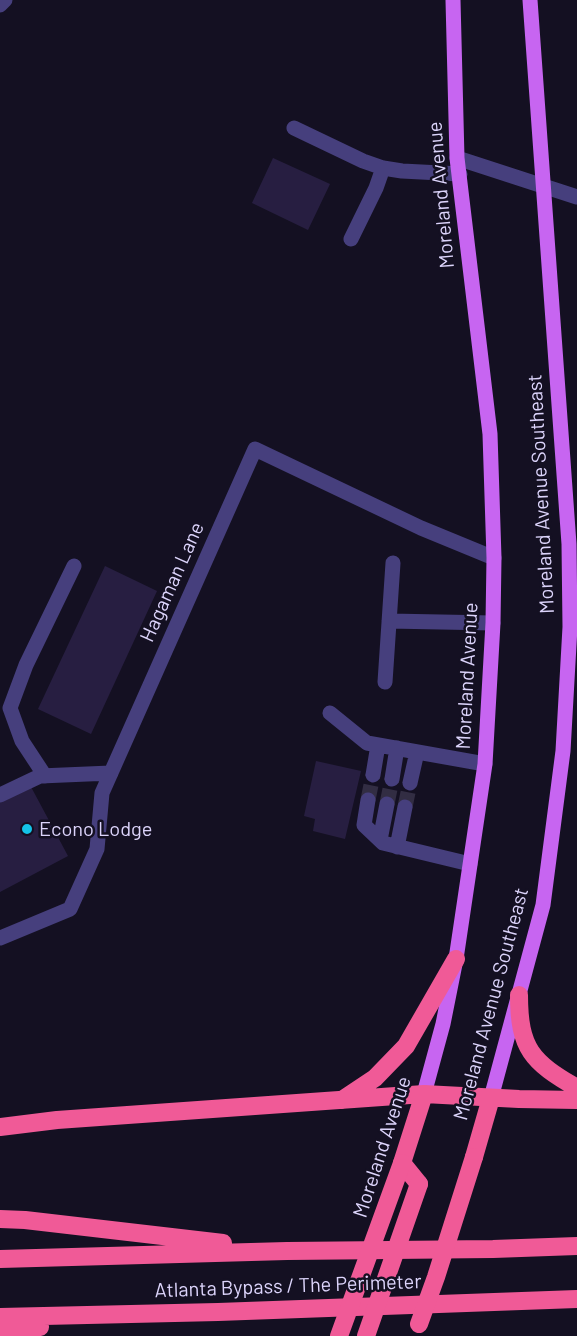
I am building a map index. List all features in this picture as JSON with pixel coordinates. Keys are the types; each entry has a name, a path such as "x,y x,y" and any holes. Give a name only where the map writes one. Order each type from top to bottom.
{"highway":[{"path":"342,1100 375,1078 406,1046 456,959"},
{"path":"519,995 520,1024 532,1055 552,1073 577,1088"},
{"path":"0,1127 57,1120 424,1094 577,1100"},
{"name":"Moreland Avenue","path":"339,1336 402,1163 424,1094"},
{"name":"Moreland Avenue Southeast","path":"414,1336 436,1277 491,1098"},
{"path":"0,1120 57,1120"},
{"path":"366,1336 419,1184 402,1163"},
{"path":"0,1219 287,1251"},
{"name":"Atlanta Bypass / The Perimeter","path":"0,1259 577,1246"},
{"name":"Atlanta Bypass / The Perimeter","path":"0,1317 577,1299"},
{"path":"0,1331 218,1312"}],"main road":[{"name":"Moreland Avenue","path":"424,1094 443,1024 456,959 485,764 493,623 494,558 490,434 459,174 453,0"},
{"name":"Moreland Avenue Southeast","path":"491,1098 543,905 563,751 570,627 569,544 530,0"}],"street":[{"path":"0,5 5,0"},
{"path":"294,128 363,161 383,168 459,174"},
{"path":"458,158 577,197"},
{"path":"351,239 376,188 383,168"},
{"name":"Hagaman Lane","path":"0,938 70,909 97,849 102,793 255,449 421,528 494,558"},
{"path":"385,682 393,563"},
{"path":"45,776 22,741 10,708 26,665 74,566"},
{"path":"389,621 493,623"},
{"path":"330,713 367,743 485,764"},
{"path":"373,775 378,745"},
{"path":"392,779 397,748"},
{"path":"410,783 417,752"},
{"path":"0,795 40,776 111,773"},
{"path":"368,800 364,825 383,843 470,864"},
{"path":"380,840 387,804"},
{"path":"397,847 405,807"}],"building":[{"path":"273,158 330,184 308,230 252,203"},
{"path":"105,566 157,591 91,734 38,709"},
{"path":"316,761 361,771 345,839 313,831 315,819 304,816"},
{"name":"Econo Lodge","path":"30,785 68,856 0,892 0,801"}],"tunnel":[{"path":"368,800 373,775"},
{"path":"387,804 392,779"},
{"path":"405,807 410,783"}],"place":[{"name":"Econo Lodge","path":"27,829"}]}
